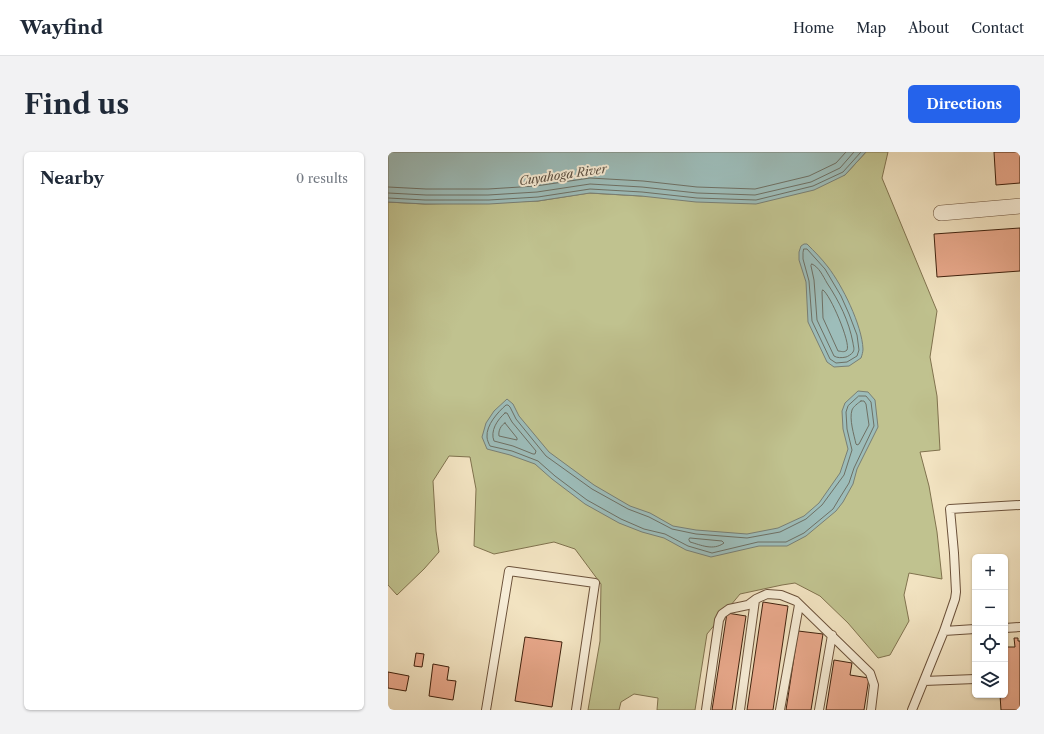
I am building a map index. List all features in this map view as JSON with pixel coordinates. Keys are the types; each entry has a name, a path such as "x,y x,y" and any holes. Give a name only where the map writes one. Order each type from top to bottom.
{"street":[{"path":"941,213 1020,206"}],"lane":[{"path":"912,710 944,631 955,599 954,553 950,509 1020,505"},
{"path":"486,710 509,571 596,583 576,710"},
{"path":"706,710 719,620 722,614 728,609 748,605 767,594 781,595 796,601 870,673 874,685 871,710"},
{"path":"740,710 755,600"},
{"path":"780,710 799,605"},
{"path":"1008,628 1020,627"},
{"path":"944,631 972,629"},
{"path":"819,710 832,636"},
{"path":"924,682 972,679"}],"green space":[{"path":"866,152 888,152 882,178 937,311 930,357 937,396 940,450 920,452 929,486 937,532 942,579 909,573 904,595 909,621 890,655 878,658 848,623 820,596 795,583 782,585 740,594 707,634 695,710 657,710 658,698 634,694 621,702 619,710 588,710 600,641 601,584 575,549 554,542 494,554 474,546 476,489 470,457 449,456 433,481 436,531 439,552 397,595 388,585 388,202 425,204 538,201 589,193 641,196 845,175"}],"water":[{"name":"Cuyahoga River","path":"388,152 866,152 845,175 814,190 756,204 696,202 641,196 590,193 538,201 489,204 425,204 388,202"},
{"path":"807,244 826,264 839,284 855,317 862,339 863,351 861,358 849,366 834,367 827,362 808,322 806,282 799,260 799,252 801,246"},
{"path":"858,391 868,392 875,400 878,427 857,469 853,484 836,511 806,536 787,546 759,546 711,557 686,550 664,538 642,532 619,523 585,504 535,464 487,449 482,437 486,423 494,411 507,399 513,404 519,416 549,452 594,485 630,506 650,513 673,526 696,530 747,534 778,528 804,516 819,503 840,473 848,449 843,429 842,411 845,403"}],"building":[{"path":"994,152 1020,152 1020,183 996,185"},
{"path":"1020,228 1020,271 937,277 934,234"},
{"path":"763,602 788,606 773,710 747,710"},
{"path":"727,613 746,616 732,710 712,710"},
{"path":"798,631 823,634 811,710 786,710"},
{"path":"525,637 562,642 552,707 515,701"},
{"path":"1014,638 1018,638 1018,641 1020,641 1020,710 1001,710 1000,698 1008,698 1008,647 1015,647"},
{"path":"416,653 424,654 422,667 414,666"},
{"path":"834,660 852,663 850,675 869,678 864,710 826,710"},
{"path":"433,664 449,667 447,680 456,681 453,700 429,696"},
{"path":"388,672 409,676 406,691 388,688"}]}
